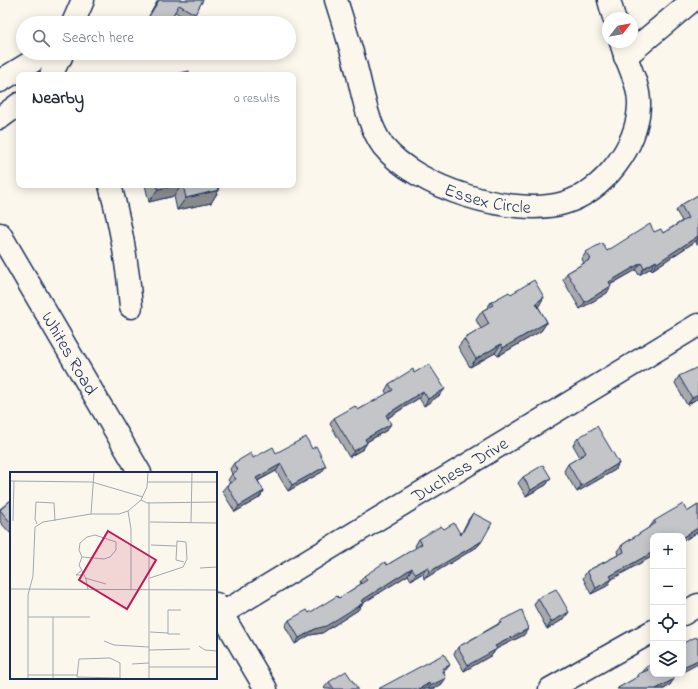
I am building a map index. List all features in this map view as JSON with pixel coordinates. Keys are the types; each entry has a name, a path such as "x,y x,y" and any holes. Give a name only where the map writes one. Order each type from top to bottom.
{"street":[{"name":"Essex Circle","path":"336,0 351,48 370,122 375,134 384,146 392,156 417,174 440,186 488,202 532,207 552,206 566,203 600,182 622,159 629,146 638,122 639,103 637,86 623,49"},
{"path":"609,0 612,12"},
{"path":"623,49 693,0"},
{"path":"0,81 35,60"},
{"path":"52,60 62,65"},
{"path":"0,118 16,106"},
{"path":"111,188 122,232 129,269 131,307"},
{"name":"Whites Road","path":"0,234 139,472"},
{"name":"Duchess Drive","path":"219,609 698,325"},
{"path":"686,612 698,605"},
{"path":"219,609 266,689"},
{"path":"550,689 650,633"}],"building":[{"path":"159,0 203,0 195,14 179,5 172,16 149,16"},
{"path":"184,188 219,188 219,190 186,198"},
{"path":"698,195 698,236 657,263 656,261 644,268 641,263 609,282 611,286 585,302 567,273 591,259 586,252 602,243 607,251 650,224 654,232 661,229 663,233 688,218 681,205"},
{"path":"534,280 544,297 536,303 547,322 503,348 501,344 476,359 464,339 489,324 482,311 493,305 491,302 509,292 511,294"},
{"path":"429,364 445,389 428,399 423,391 386,415 391,424 365,439 367,443 354,451 334,418 355,406 358,410 393,390 389,384 413,369 414,373"},
{"path":"698,367 698,394 692,398 679,376"},
{"path":"597,426 619,463 581,486 568,464 586,453 578,438"},
{"path":"306,437 312,449 316,446 326,466 292,485 281,464 256,478 264,491 239,506 227,485 236,479 232,474 238,470 234,463 251,453 253,458 273,447 276,453"},
{"path":"543,465 551,478 531,490 523,477"},
{"path":"10,501 10,522 0,510"},
{"path":"683,504 687,512 698,505 698,528 686,535 686,533 650,533 650,554 610,576 612,579 596,588 587,571 624,552 622,545 656,523 654,521"},
{"path":"473,513 492,523 482,541 429,572 428,567 416,574 412,568 361,601 363,603 326,626 315,629 299,638 289,620 307,610 309,613 337,596 339,598 367,580 364,576 385,562 387,565 422,544 419,539 441,526 444,529 454,523 461,535"},
{"path":"556,589 569,612 551,622 538,598"},
{"path":"522,610 528,629 495,646 497,649 468,665 458,647 501,623 500,621"},
{"path":"696,637 697,639 698,638 698,660 686,666 686,642"},
{"path":"444,654 450,665 442,669 446,678 430,686 429,683 419,689 378,689"},
{"path":"650,665 650,677 673,677 674,679 656,689 618,688 639,676 638,674 648,670 646,667"},
{"path":"346,671 358,689 334,689 329,682"}]}
